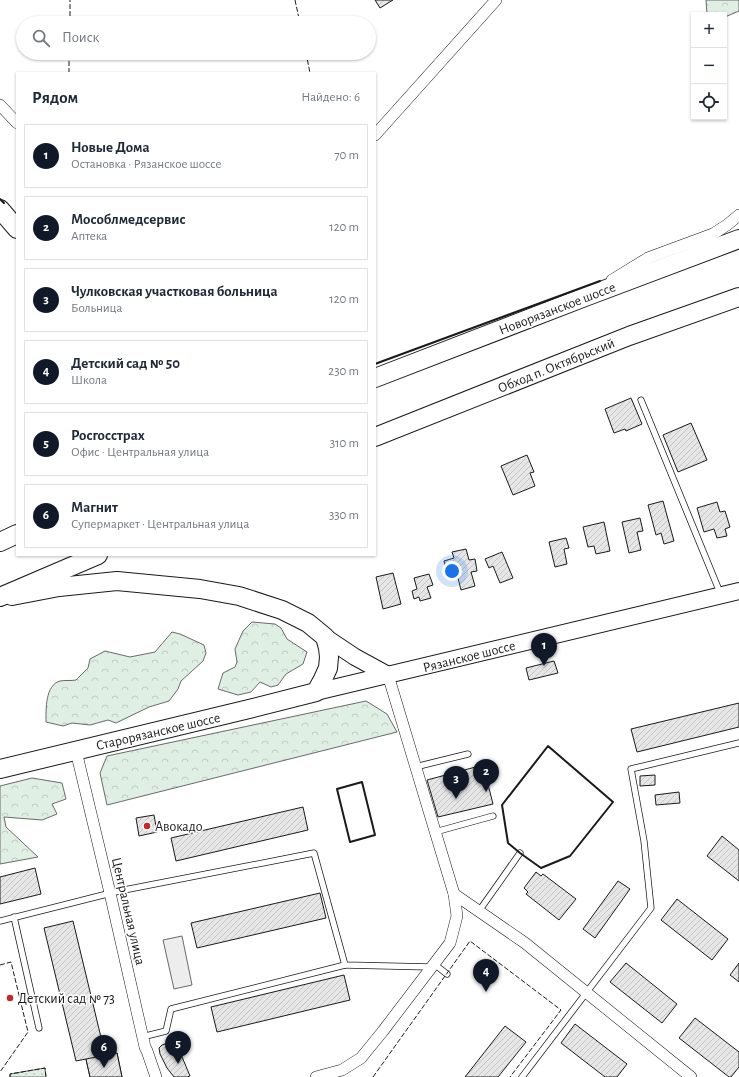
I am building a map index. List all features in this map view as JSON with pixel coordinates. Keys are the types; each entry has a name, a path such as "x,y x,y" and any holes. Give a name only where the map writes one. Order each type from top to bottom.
{"main road":[{"path":"0,209 16,228"},
{"name":"Новорязанское шоссе","path":"379,376 585,296 739,239"},
{"name":"Обход п. Октябрьский","path":"376,437 629,336 739,297"},
{"path":"0,542 16,534"},
{"path":"0,598 96,556"},
{"path":"0,598 59,587 117,581 200,589 239,596 282,610 308,623 355,657 388,675"},
{"name":"Рязанское шоссе","path":"316,692 739,590"},
{"path":"316,692 328,668 329,657 326,637"},
{"name":"Старорязанское шоссе","path":"0,769 316,692"}],"street":[{"path":"376,134 496,0"},
{"path":"0,105 16,122"},
{"path":"585,296 648,258 714,234 739,215"},
{"path":"316,1077 339,1074 342,1070 361,1058 450,943 457,916 454,894 388,675"},
{"name":"Центральная улица","path":"76,751 142,1037 156,1077"},
{"path":"454,894 525,943 691,1077"}],"lane":[{"path":"727,225 739,222"},
{"path":"641,400 721,595"},
{"path":"522,1077 651,908 644,841 631,769 739,743"},
{"path":"415,767 468,754"},
{"path":"435,832 493,816"},
{"path":"0,921 110,893 314,853 345,965"},
{"path":"478,911 520,853"},
{"path":"14,917 39,1028"},
{"path":"142,1037 166,1031 171,1009 345,965 433,966 447,974"}],"green space":[{"path":"706,0 739,0 739,11 727,16 727,12 707,12"},
{"path":"252,622 275,624 281,628 287,639 307,652 303,664 286,674 278,685 271,687 260,682 251,692 238,695 218,689 223,673 235,667 237,662 235,649 243,631"},
{"path":"172,632 204,645 206,653 203,661 181,681 178,689 169,701 149,707 116,723 108,720 90,725 72,723 63,726 46,722 47,698 51,687 55,683 60,681 76,680 88,668 90,659 105,651 130,657 155,652"},
{"path":"366,701 387,714 397,732 107,805 100,773 107,756"},
{"path":"32,778 62,783 66,799 52,804 57,814 42,820 4,817 6,827 38,857 0,864 0,786"},
{"path":"45,1068 46,1077 10,1077 10,1074"}],"shaded area":[{"path":"182,936 192,985 174,989 163,940"}],"building":[{"path":"375,0 393,0 380,8"},
{"path":"631,398 642,424 626,431 625,429 614,433 605,409"},
{"path":"691,423 707,460 678,472 663,435"},
{"path":"527,455 534,472 530,473 535,486 513,495 501,466"},
{"path":"663,501 674,541 664,544 661,533 656,535 648,505"},
{"path":"717,502 720,512 725,511 730,527 725,529 727,536 717,538 714,529 704,532 697,508"},
{"path":"640,518 643,531 637,532 641,550 629,553 622,522"},
{"path":"604,522 610,551 596,554 594,546 588,547 583,527"},
{"path":"566,538 569,548 564,549 567,564 555,567 549,542"},
{"path":"466,549 469,560 475,559 477,571 471,572 475,586 461,590 457,574 448,576 444,561 454,558 452,552"},
{"path":"502,552 513,578 500,583 493,566 489,568 485,559"},
{"path":"393,573 401,604 383,609 376,577"},
{"path":"429,574 433,585 427,587 431,598 420,601 419,597 414,599 412,591 417,589 414,578"},
{"path":"554,661 558,673 529,680 526,668"},
{"path":"739,703 739,727 637,752 631,729"},
{"path":"483,765 493,804 438,817 427,780"},
{"path":"655,775 655,785 640,786 640,776"},
{"path":"679,792 680,803 656,805 655,795"},
{"path":"303,807 308,830 176,861 171,838"},
{"path":"154,815 157,832 139,836 136,818"},
{"path":"722,836 739,850 739,881 707,856"},
{"path":"35,868 41,894 0,904 0,877"},
{"path":"536,872 541,876 543,874 576,899 559,920 526,894 528,892 524,888"},
{"path":"618,881 630,889 595,938 583,929"},
{"path":"320,893 326,918 197,948 191,923"},
{"path":"677,899 728,939 712,960 661,920"},
{"path":"73,921 105,1054 117,1053 122,1077 90,1077 86,1059 76,1061 44,928"},
{"path":"626,963 677,1004 662,1023 610,982"},
{"path":"739,963 739,982 730,975"},
{"path":"344,975 350,1000 217,1032 211,1007"},
{"path":"695,1018 739,1052 739,1067 731,1077 729,1077 679,1038"},
{"path":"575,1024 627,1064 617,1077 605,1077 561,1043"},
{"path":"505,1026 526,1042 498,1077 465,1077"},
{"path":"175,1040 190,1076 174,1077 167,1068 160,1054 159,1048 162,1045"},
{"path":"117,1053 122,1077 90,1077 86,1059"}],"fence":[{"path":"70,0 70,16"},
{"path":"295,0 298,16"},
{"path":"69,60 69,72"},
{"path":"307,60 310,72"},
{"path":"373,1077 470,941 561,1010 510,1077"},
{"path":"0,965 11,962 28,1032 0,1072"},
{"path":"10,1077 10,1074 45,1068 46,1077"}],"wall":[{"path":"0,199 4,203"},
{"path":"376,364 600,281"},
{"path":"548,746 613,802 570,856 541,868 508,843 502,805 548,746"},
{"path":"362,782 375,835 350,842 337,789 362,782"}],"place":[{"name":"Новые Дома","path":"544,666"},
{"name":"Мособлмедсервис","path":"486,792"},
{"name":"Чулковская участковая больница","path":"456,799"},
{"name":"Авокадо","path":"147,826"},
{"name":"Детский сад № 50","path":"486,992"},
{"name":"Детский сад № 73","path":"10,998"},
{"name":"Росгосстрах","path":"178,1064"},
{"name":"Магнит","path":"104,1068"}]}
